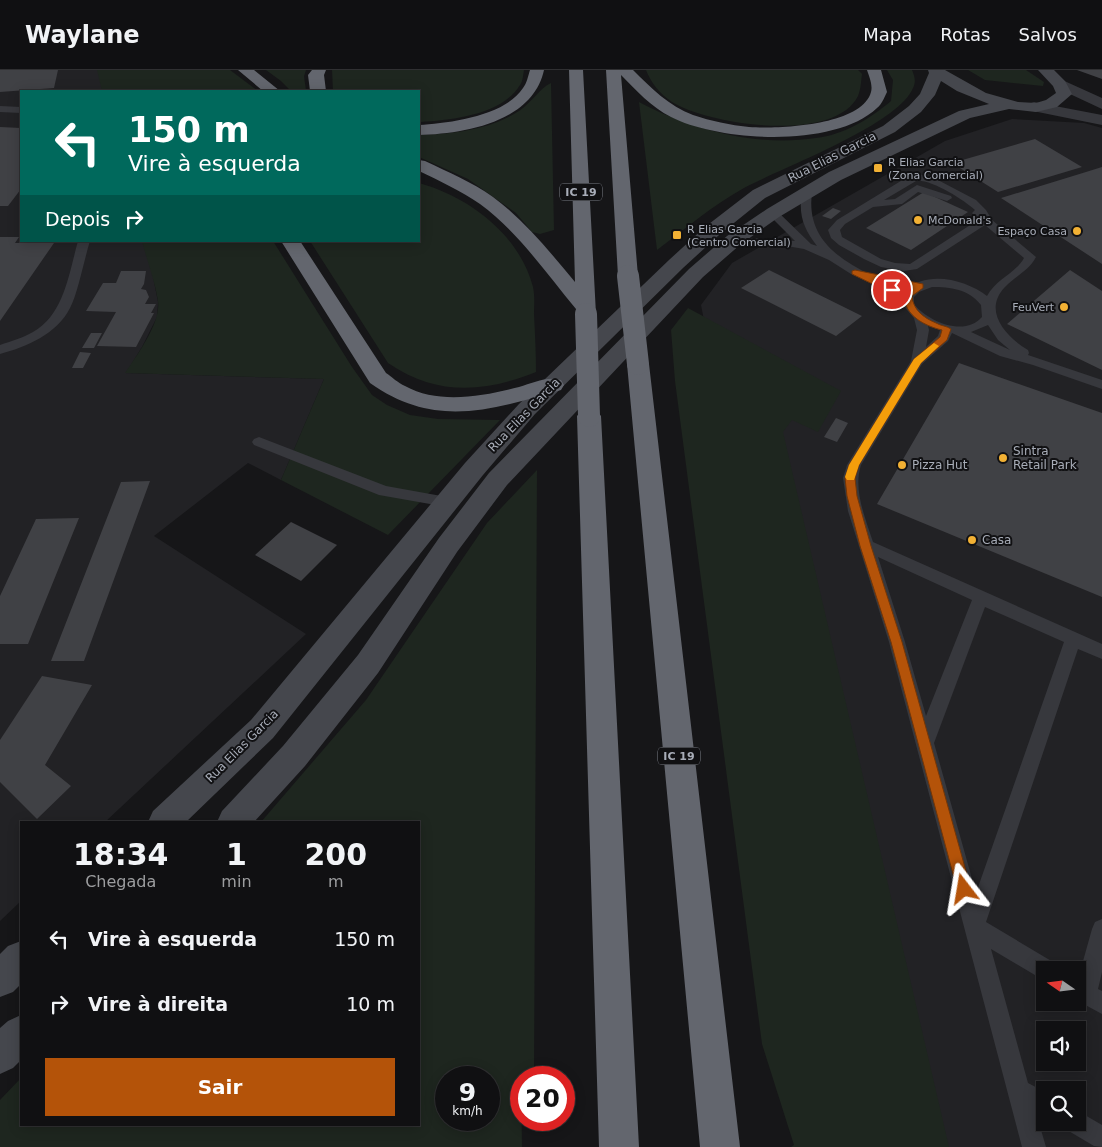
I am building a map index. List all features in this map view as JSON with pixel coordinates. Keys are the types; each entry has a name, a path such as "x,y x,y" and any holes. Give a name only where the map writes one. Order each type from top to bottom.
{"highway":[{"path":"245,70 271,90"},
{"path":"318,90 316,75 319,70"},
{"path":"420,130 462,124 508,108 526,95 534,84 537,70"},
{"name":"IC 19","path":"576,70 619,1147"},
{"name":"IC 19","path":"612,70 628,276 720,1147"},
{"path":"624,70 651,98 687,118 731,129 777,133 836,123 870,107 879,91 878,79 874,70"},
{"path":"420,165 454,182 491,205 510,221 586,312"},
{"path":"420,176 454,182"},
{"path":"291,242 378,378 391,389 432,404 460,405 501,400 553,385"}],"street":[{"path":"936,71 984,99 1008,105 1034,107 1102,120"},
{"name":"Rua Elias Garcia","path":"165,821 262,730 474,469 528,409 676,264 712,231 759,194 889,129 915,109 927,95 936,71"},
{"path":"1034,107 1047,106 1058,102 1064,94 1051,74"},
{"path":"1051,74 1102,104"},
{"name":"Rua Elias Garcia","path":"234,821 294,756 368,664 448,544 498,479 696,273 734,240 773,213 835,176 965,114 1008,105"},
{"path":"759,194 773,213"},
{"path":"0,979 20,960"},
{"path":"0,1054 20,1035"}],"lane":[{"path":"0,109 20,110"},
{"path":"987,219 961,234 913,267 889,266 843,244 834,233 836,227 841,222 914,178 924,177 966,196 980,207 987,219 1023,249 1030,259 1025,265 1004,280 994,294 986,321 979,326 952,329 918,361 854,465 850,478 852,496 865,546 897,642 924,745 940,794 1034,1147"},
{"path":"807,193 804,211 808,223 813,234 833,258"},
{"path":"773,213 807,246"},
{"path":"961,234 980,229 988,230 1012,240"},
{"path":"734,240 781,242 807,246 833,258 855,272 908,296"},
{"path":"0,350 37,335 51,325 64,308 84,242"},
{"path":"855,272 920,286"},
{"path":"1004,280 979,284 930,283 912,290 908,296 908,304 912,312 933,325 952,329 1005,353 1038,362 1102,385"},
{"path":"954,284 973,292 987,303 993,327 1002,338 1038,362"},
{"path":"918,361 923,330 920,318"},
{"path":"259,442 384,491 447,502"},
{"path":"865,546 1102,652"},
{"path":"924,745 981,598"},
{"path":"974,927 1073,639"},
{"path":"974,927 1036,965"},
{"path":"1088,996 1102,929"},
{"path":"1018,1090 1036,1100"},
{"path":"1086,1129 1102,1138"}],"shaded area":[{"path":"0,70 98,70 106,90 20,90 20,242 146,242 158,302 157,317 126,373 324,379 281,480 248,463 154,536 306,634 106,821 20,821 20,902 0,921"},
{"path":"97,70 230,70 257,90 102,90"},
{"path":"266,70 306,70 304,76 306,90 290,90"},
{"path":"332,70 524,70 521,83 512,95 501,103 475,114 447,120 420,122 420,90 333,90"},
{"path":"646,70 858,70 862,74 858,96 845,111 824,120 798,125 770,126 713,118 672,102 656,88"},
{"path":"887,70 912,70 915,82 903,102 863,131 744,188 721,202 657,250 639,102 681,121 725,134 770,140 816,138 837,133 856,125 875,114 891,101 893,80"},
{"path":"968,70 1026,70 1044,82 1043,86 985,80"},
{"path":"551,83 554,230 540,234 532,232 516,213 468,179 420,157 420,135 470,130 496,123 519,111 543,88"},
{"path":"1012,119 1084,123 1102,128 1102,1147 868,1147 701,305 732,263 945,141"},
{"path":"420,183 438,189 473,208 504,234 516,250 526,268 534,290 536,372 498,384 461,388 442,386 424,381 406,374 388,363 311,242 420,242"},
{"path":"142,242 274,242 352,367 372,395 387,405 410,415 438,419 500,420 388,535 281,480 324,379 125,373 142,348 156,319 158,301"},
{"path":"688,308 841,391 818,432 792,420 783,432 949,1147 791,1147 794,1145 762,1044 675,381 671,330"},
{"path":"537,470 534,1066 510,1066 510,1131 522,1131 522,1147 0,1147 0,1100 20,1079 20,1126 420,1126 420,821 262,821 366,700 487,523"}],"building":[{"path":"0,70 58,70 54,88 0,92"},
{"path":"1077,70 1102,70 1102,79"},
{"path":"0,127 20,128 20,190 8,206 0,206"},
{"name":"Espaço Casa","path":"1035,139 1082,167 998,192 952,163"},
{"name":"Espaço Casa","path":"1102,167 1102,264 1001,198 1086,172"},
{"name":"McDonald's","path":"924,192 968,212 911,250 866,228"},
{"path":"833,208 841,211 831,219 822,216"},
{"path":"0,237 19,237 15,243 54,243 0,321"},
{"path":"769,270 862,316 836,336 741,288"},
{"name":"FeuVert","path":"1070,270 1102,291 1102,370 1007,324"},
{"path":"121,271 146,271 144,284 141,289 146,290 149,297 145,304 156,304 151,313 154,313 136,347 97,346 116,312 86,311 103,283 116,283"},
{"path":"91,333 102,333 94,348 82,348"},
{"path":"80,352 91,353 83,368 72,368"},
{"name":"Sintra Retail Park","path":"959,363 1102,413 1102,597 877,504"},
{"path":"836,418 848,423 837,442 824,437"},
{"path":"150,481 84,661 51,661 121,482"},
{"path":"79,518 28,644 0,644 0,596 36,519"},
{"path":"291,522 337,545 301,581 255,555"},
{"path":"42,676 92,685 45,765 71,786 37,819 0,782 0,740"}],"slow traffic":[{"path":"850,477 854,465 918,361 934,346"}],"place":[{"name":"R Elias Garcia (Zona Comercial)","path":"878,168"},
{"name":"McDonald's","path":"918,220"},
{"name":"Espaço Casa","path":"1077,231"},
{"name":"R Elias Garcia (Centro Comercial)","path":"677,235"},
{"name":"FeuVert","path":"1064,307"},
{"name":"Sintra Retail Park","path":"1003,458"},
{"name":"Pizza Hut","path":"902,465"},
{"name":"Casa","path":"972,540"}],"route":[{"path":"892,290 855,272 920,286 912,290 908,296 908,304 912,312 933,325 947,329 944,338 918,361 854,465 850,478 852,496 865,546 897,642 924,745 940,794 964,889"}]}
